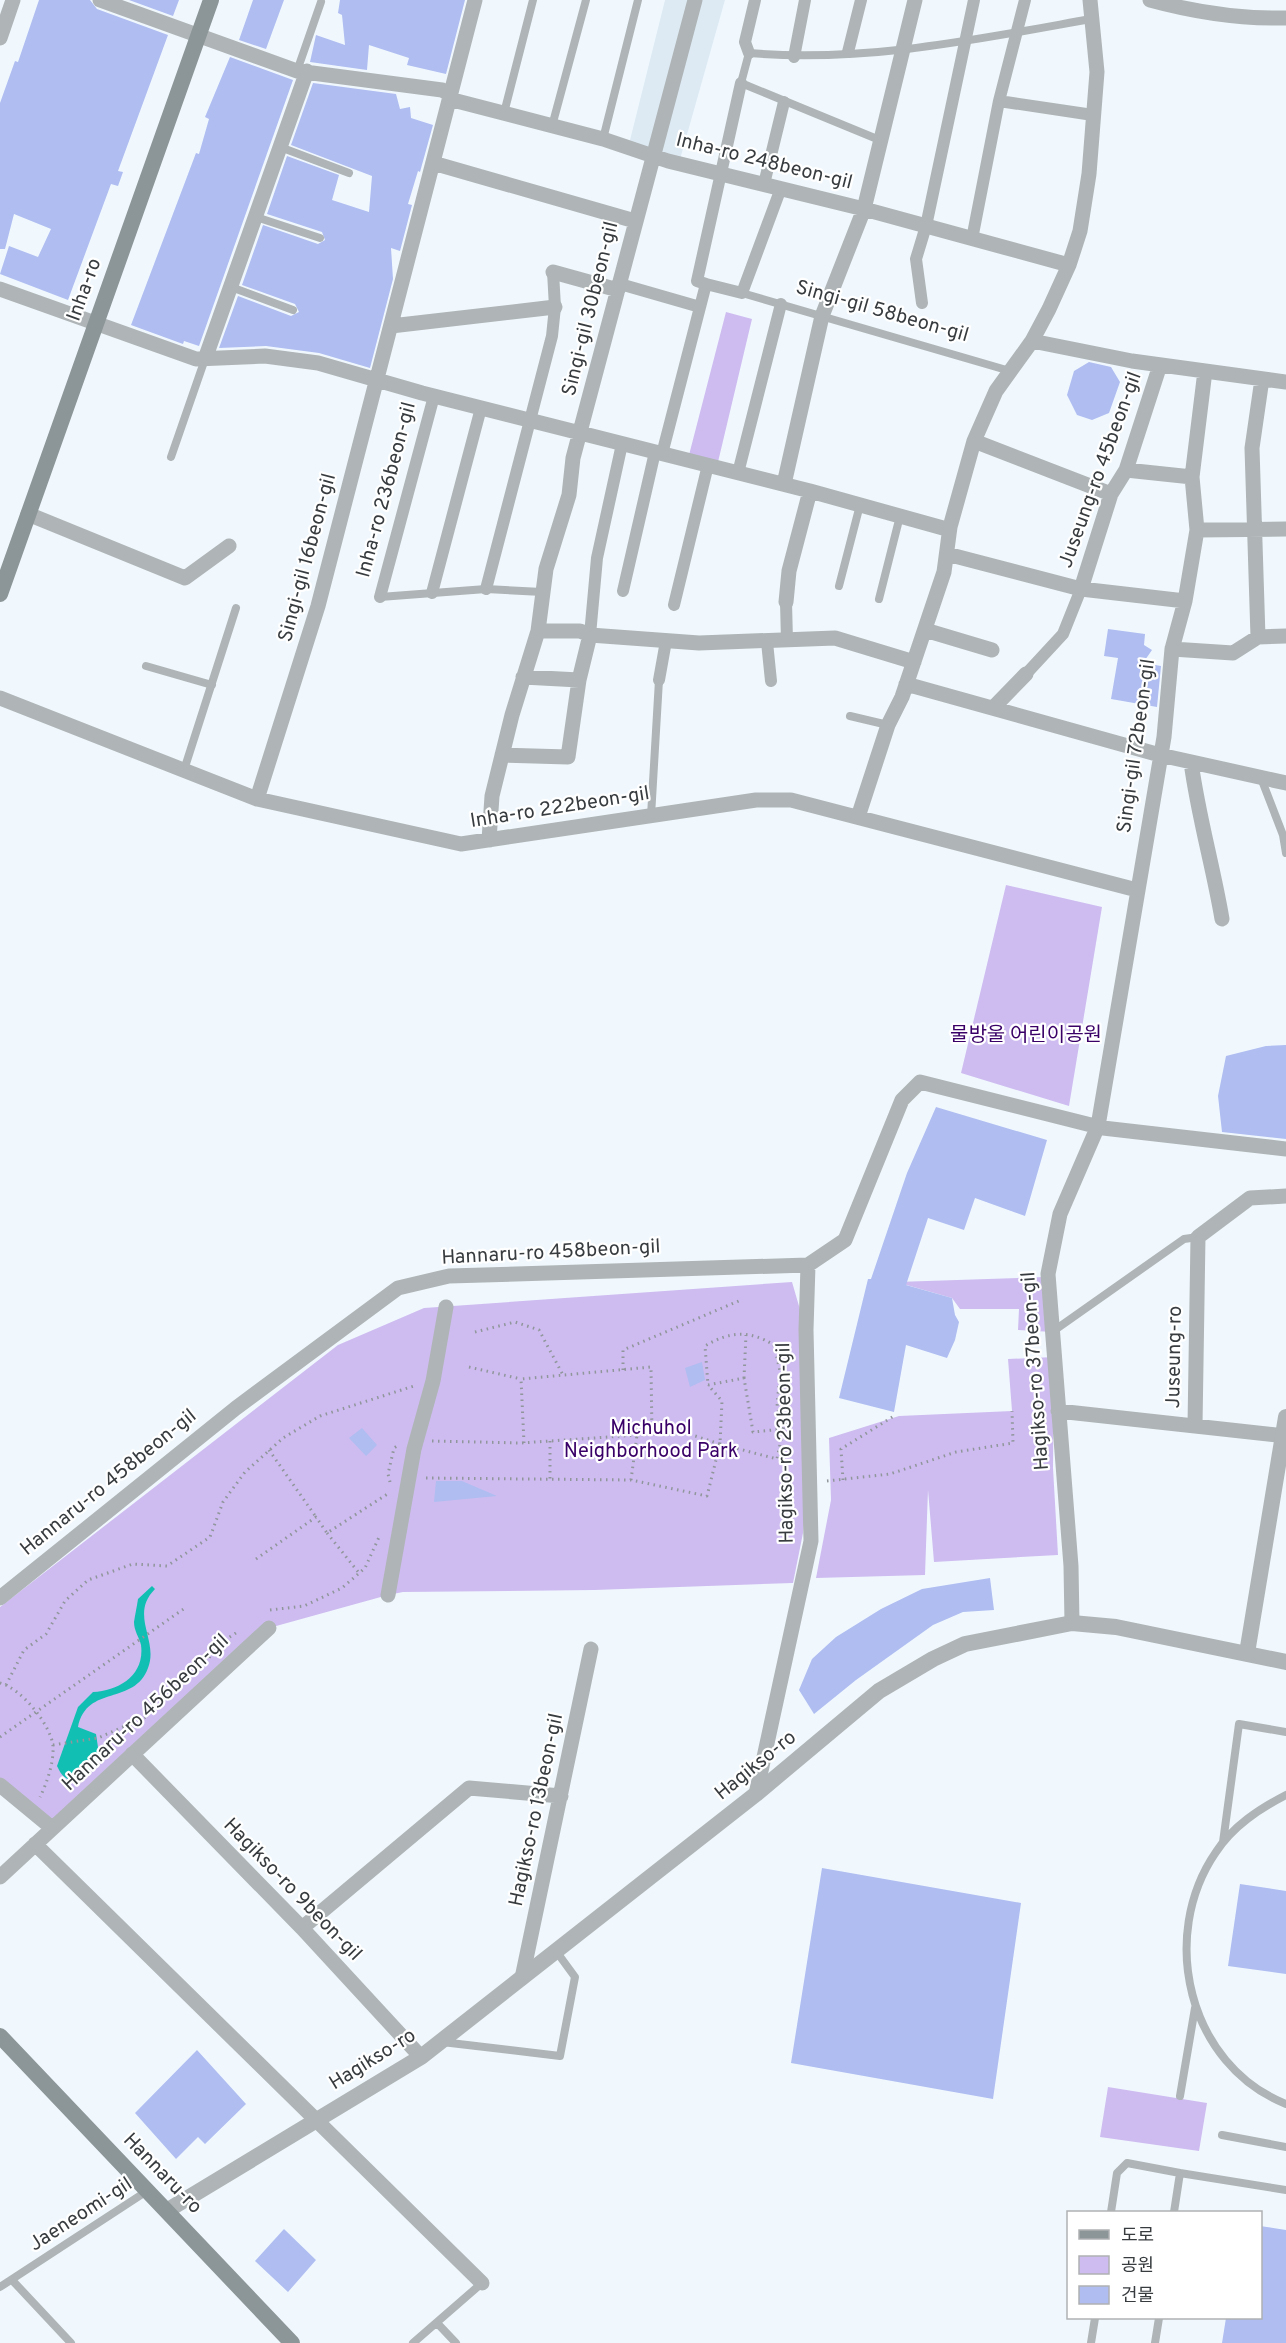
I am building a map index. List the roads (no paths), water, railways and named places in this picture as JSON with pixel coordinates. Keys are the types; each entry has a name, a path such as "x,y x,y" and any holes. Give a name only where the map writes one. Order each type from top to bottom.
{"main road":[{"name":"Inha-ro","path":"0,594 211,0"},
{"name":"Hannaru-ro","path":"0,2036 149,2190 292,2343"}],"street":[{"path":"0,38 13,0"},
{"name":"Inha-ro 248beon-gil","path":"100,0 302,71 442,90 450,97 603,139 652,155 864,209 1069,265"},
{"name":"Singi-gil 16beon-gil","path":"257,799 318,606 475,0"},
{"name":"Singi-gil 30beon-gil","path":"489,840 492,796 523,677 538,631 546,569 568,495 573,458 695,0"},
{"path":"749,52 745,42 755,0"},
{"path":"794,57 805,0"},
{"path":"848,52 861,0"},
{"path":"784,484 822,316 864,209 915,0"},
{"path":"922,303 916,259 926,226 963,43 974,0"},
{"path":"972,239 999,101 1025,0"},
{"path":"858,817 888,725 906,684 944,572 950,527 974,441 996,391 1032,341 1069,265 1080,231 1089,174 1097,72 1090,0"},
{"path":"1150,0 1182,8 1256,19 1286,18"},
{"path":"205,359 280,147 302,71"},
{"path":"741,83 723,174 697,281 742,293 781,189"},
{"path":"999,101 1093,115"},
{"path":"765,184 784,102"},
{"path":"433,163 635,221"},
{"path":"486,589 552,336 555,307 553,272 700,307"},
{"path":"623,591 658,453 706,284"},
{"name":"Inha-ro 236beon-gil","path":"0,289 196,359 265,356 318,363 376,381 784,484 943,528 950,527"},
{"path":"738,473 781,304"},
{"path":"390,326 555,307"},
{"name":"Juseung-ro 45beon-gil","path":"1032,341 1160,365 1286,382"},
{"name":"Juseung-ro 45beon-gil","path":"1081,589 1111,494 1126,470 1160,365"},
{"name":"Singi-gil 72beon-gil","path":"1098,1126 1164,737 1172,649 1185,602 1197,530 1192,477 1205,371"},
{"path":"1258,637 1252,448 1262,379"},
{"name":"Inha-ro 236beon-gil","path":"380,597 434,396"},
{"path":"432,593 481,408"},
{"path":"974,441 1111,494"},
{"path":"502,756 568,757 579,681 590,635 597,558 622,444"},
{"path":"674,605 708,465"},
{"path":"1126,470 1192,477"},
{"path":"787,641 786,602 789,572 810,491"},
{"path":"28,514 185,578 229,546"},
{"path":"1197,530 1286,530"},
{"path":"946,554 1081,589 1185,602"},
{"path":"993,708 1063,634 1081,589"},
{"path":"925,630 992,650"},
{"path":"538,631 580,631 590,635 666,641 767,642 835,638 914,662"},
{"path":"1172,649 1233,653 1258,637 1286,636"},
{"path":"659,680 666,641"},
{"path":"767,642 771,681"},
{"path":"523,677 579,681"},
{"path":"906,684 1160,755 1286,783"},
{"name":"Inha-ro 222beon-gil","path":"0,698 257,799 461,844 756,800 791,800 1137,890"},
{"path":"1191,762 1197,808 1214,869 1222,919"},
{"path":"808,1265 845,1240 902,1100 920,1082 1098,1126 1286,1149"},
{"name":"Hagikso-ro 37beon-gil","path":"1072,1623 1071,1566 1048,1274 1060,1214 1098,1126"},
{"path":"1198,1237 1250,1198 1286,1196"},
{"name":"Juseung-ro","path":"1198,1237 1195,1426 1285,1436"},
{"name":"Hagikso-ro 23beon-gil","path":"756,1794 811,1540 812,1482 806,1330 808,1265"},
{"name":"Hannaru-ro 458beon-gil","path":"0,1598 236,1408 398,1288 449,1276 808,1265"},
{"path":"388,1595 409,1479 433,1381 446,1306"},
{"path":"1058,1411 1195,1426"},
{"path":"1247,1653 1285,1436 1286,1417"},
{"name":"Hagikso-ro","path":"168,2210 421,2057 756,1794 879,1691 933,1659 964,1644 1072,1623 1116,1627 1286,1662"},
{"name":"Hannaru-ro 456beon-gil","path":"0,1877 269,1628"},
{"name":"Hagikso-ro 13beon-gil","path":"522,1978 591,1649"},
{"name":"Hagikso-ro 9beon-gil","path":"132,1754 302,1928 421,2057"},
{"path":"0,1785 52,1828"},
{"path":"302,1928 469,1788 561,1796"},
{"path":"35,1844 482,2283"}],"lane":[{"path":"504,113 533,0"},
{"path":"552,126 586,0"},
{"path":"603,139 638,0"},
{"path":"302,71 321,2"},
{"path":"882,141 741,83 749,52 794,57 963,43 1091,19"},
{"path":"280,147 349,173"},
{"path":"256,217 320,238"},
{"path":"231,287 293,310"},
{"name":"Singi-gil 58beon-gil","path":"742,293 1011,371"},
{"path":"171,457 205,359"},
{"path":"839,586 860,505"},
{"path":"879,599 900,516"},
{"name":"Inha-ro 236beon-gil","path":"380,597 486,589 542,592"},
{"path":"184,770 236,608"},
{"path":"146,666 212,685"},
{"path":"651,816 659,680"},
{"path":"850,716 888,725"},
{"path":"1261,778 1283,835 1286,853"},
{"path":"1052,1332 1184,1239 1198,1237"},
{"path":"1223,1844 1239,1725 1286,1732"},
{"path":"1286,1795 1261,1808 1236,1828 1223,1844 1196,1888 1186,1928 1186,1969 1195,2008 1213,2044 1240,2075 1273,2098 1286,2104"},
{"path":"440,2042 560,2056 575,1977 556,1950"},
{"path":"1180,2096 1195,2008"},
{"path":"1222,2135 1286,2147"},
{"path":"1111,2211 1117,2173 1127,2163 1286,2190"},
{"path":"1174,2211 1180,2173"},
{"name":"Jaeneomi-gil","path":"0,2287 149,2190"},
{"path":"12,2280 71,2343"},
{"path":"413,2343 438,2324 482,2283"},
{"path":"1091,2343 1095,2319"},
{"path":"1155,2343 1159,2319"},
{"path":"438,2324 456,2343"}],"park label":[{"name":"물방울 어린이공원","path":"1026,1036"},
{"name":"Michuhol Neighborhood Park","path":"651,1440"}]}
